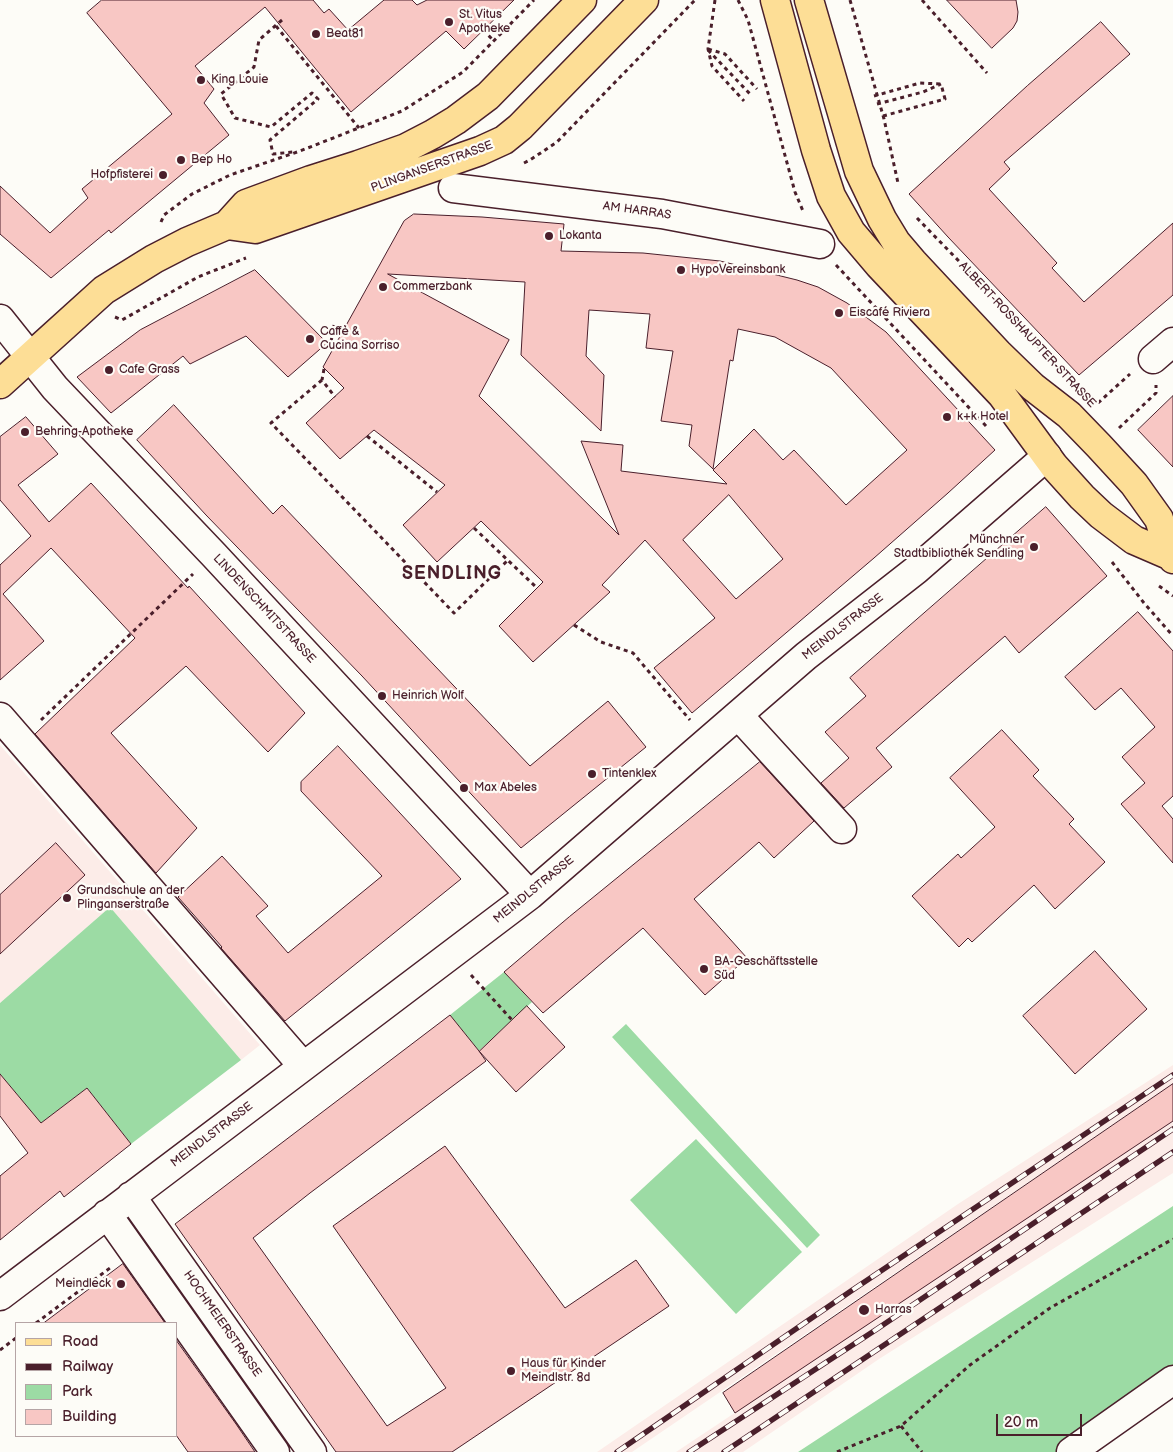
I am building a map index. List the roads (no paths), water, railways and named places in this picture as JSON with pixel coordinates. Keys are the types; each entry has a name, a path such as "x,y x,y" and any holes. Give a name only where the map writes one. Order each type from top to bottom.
{"main road":[{"name":"PLINGANSERSTRASSE","path":"0,384 104,290 154,259 187,242 227,226 246,204 406,148 456,120 488,96 582,0"},
{"name":"PLINGANSERSTRASSE","path":"227,226 255,229 415,174 504,140 520,127 644,0"},
{"name":"ALBERT-ROSSHAUPTER-STRASSE","path":"775,0 816,150 832,196 850,232 1002,395 1064,478 1100,515 1134,540 1172,558"},
{"name":"ALBERT-ROSSHAUPTER-STRASSE","path":"809,0 859,171 882,219 896,242 998,353 1033,387 1069,415 1134,484 1159,519 1172,558"}],"street":[{"name":"AM HARRAS","path":"453,188 662,214 820,244"},
{"name":"LINDENSCHMITSTRASSE","path":"0,319 55,388 214,555 530,895"},
{"name":"MEINDLSTRASSE","path":"0,1296 530,895 806,656 916,570 1047,456"},
{"path":"738,715 842,829"},
{"path":"0,717 303,1066"},
{"name":"HOCHMEIERSTRASSE","path":"131,1196 312,1452"},
{"path":"107,1214 275,1452"},
{"path":"1071,1452 1173,1380"}],"railway":[{"path":"617,1452 851,1291 1173,1075"},
{"path":"689,1452 877,1329 1173,1129"},
{"path":"724,1452 1173,1152"}],"place":[{"name":"St. Vitus Apotheke","path":"449,22"},
{"name":"Beat81","path":"316,34"},
{"name":"King Louie","path":"201,80"},
{"name":"Bep Ho","path":"181,160"},
{"name":"Hofpfisterei","path":"163,175"},
{"name":"Lokanta","path":"549,236"},
{"name":"HypoVereinsbank","path":"681,270"},
{"name":"Commerzbank","path":"383,287"},
{"name":"Eiscafé Riviera","path":"839,313"},
{"name":"Caffè & Cucina Sorriso","path":"310,339"},
{"name":"Cafe Grass","path":"109,370"},
{"name":"k+k Hotel","path":"947,417"},
{"name":"Behring-Apotheke","path":"25,432"},
{"name":"Münchner Stadtbibliothek Sendling","path":"1034,547"},
{"name":"Heinrich Wolf","path":"382,696"},
{"name":"Tintenklex","path":"592,774"},
{"name":"Max Abeles","path":"464,788"},
{"name":"Grundschule an der Plinganserstraße","path":"67,898"},
{"name":"BA-Geschäftsstelle Süd","path":"704,969"},
{"name":"Meindleck","path":"121,1284"},
{"name":"Harras","path":"864,1310"},
{"name":"Haus für Kinder Meindlstr. 8d","path":"511,1371"}],"district":[{"name":"SENDLING","path":"452,574"}]}
